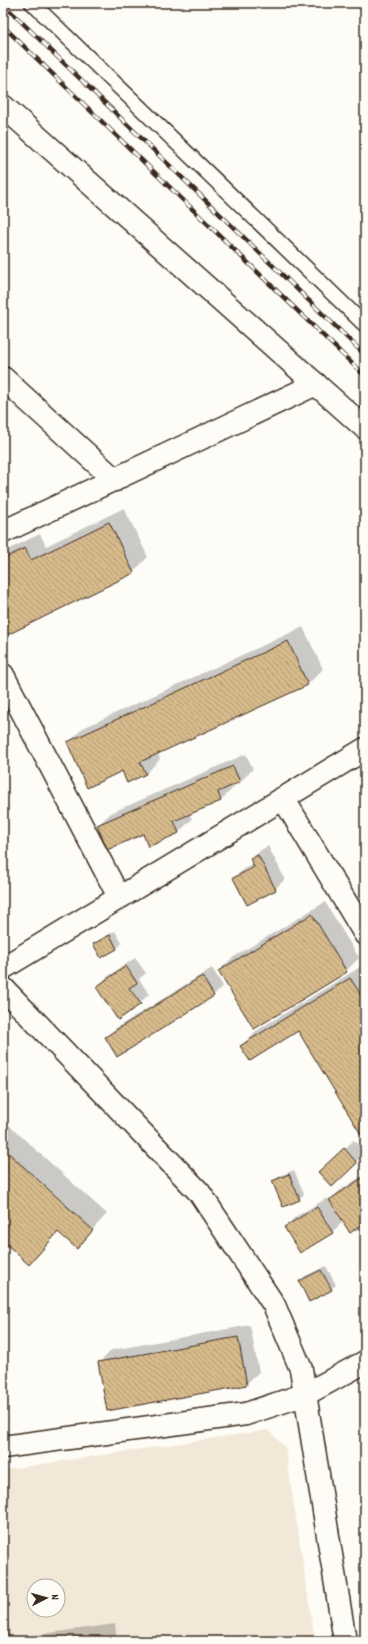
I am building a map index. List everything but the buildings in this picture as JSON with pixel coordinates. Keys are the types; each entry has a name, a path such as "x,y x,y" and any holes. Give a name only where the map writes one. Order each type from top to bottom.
{"street":[{"path":"3,106 365,428"},
{"path":"3,378 115,480"},
{"path":"3,532 316,384"},
{"path":"3,675 119,897"},
{"path":"3,968 365,749"},
{"path":"283,798 365,934"},
{"path":"3,988 199,1192 274,1305 301,1369 345,1641"},
{"path":"3,1447 246,1414 306,1394 365,1362"}],"lane":[{"path":"32,3 365,325"}],"shaded area":[{"path":"268,1430 285,1447 315,1641 3,1641 3,1470"}],"railway":[{"path":"3,4 365,355"},
{"path":"3,26 365,376"}]}
